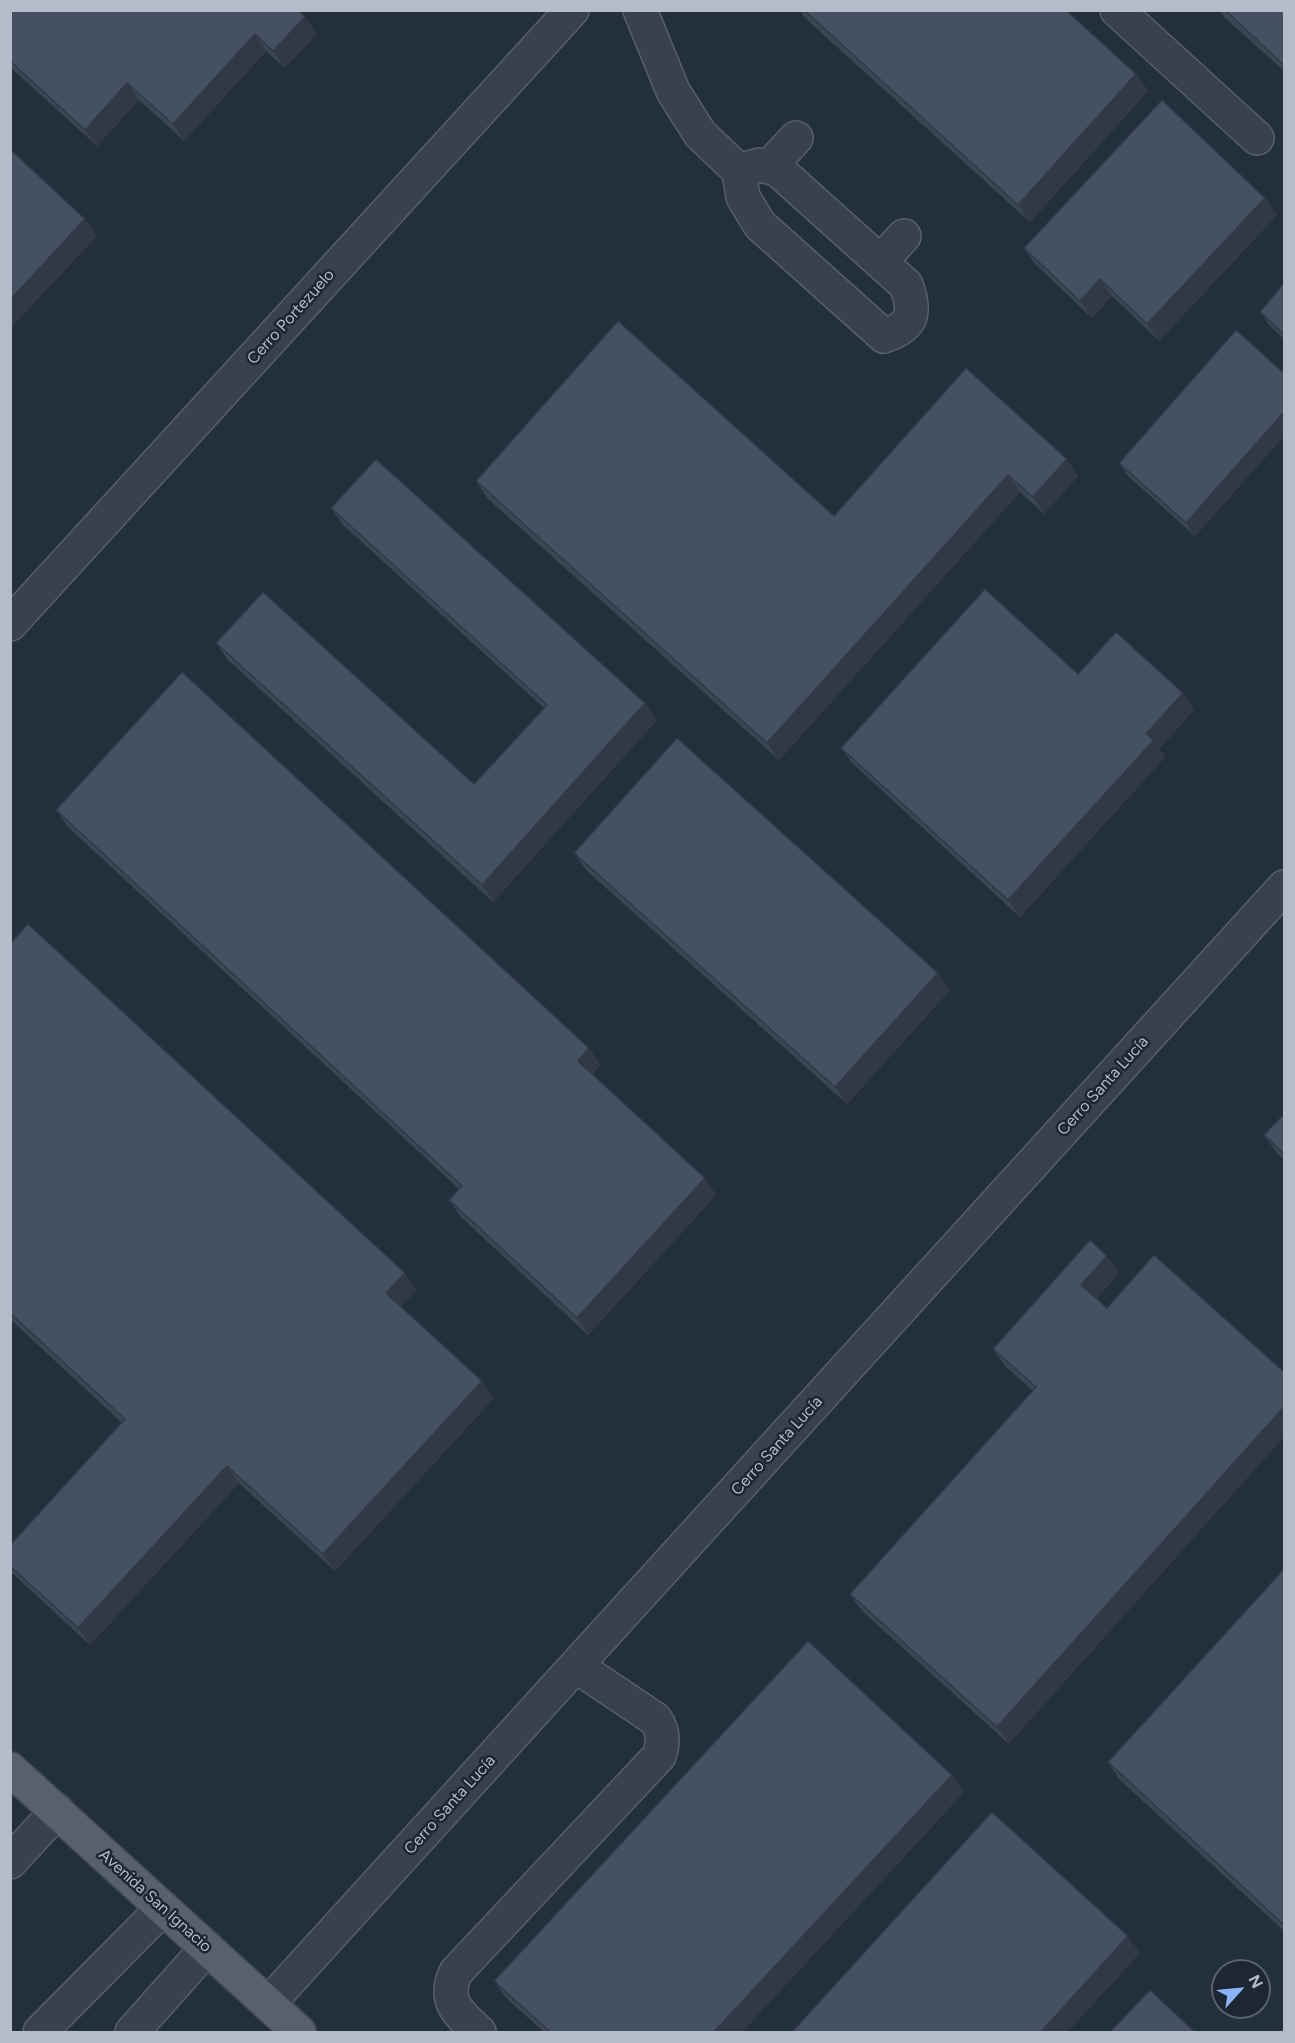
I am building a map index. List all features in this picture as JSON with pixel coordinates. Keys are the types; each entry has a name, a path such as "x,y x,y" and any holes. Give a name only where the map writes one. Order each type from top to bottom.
{"main road":[{"name":"Avenida San Ignacio","path":"10,1769 299,2032"}],"street":[{"name":"Cerro Portezuelo","path":"10,624 572,10"},
{"path":"640,10 673,91 700,134 754,169 777,169 906,285 912,301 910,320 900,331 885,336 760,225 743,197 754,169 796,138"},
{"path":"1117,10 1257,138"},
{"path":"880,262 904,236"},
{"name":"Cerro Santa Lucía","path":"268,2004 1284,887"},
{"path":"479,2032 455,2008 451,1989 456,1972 660,1756 663,1746 660,1726 655,1719 576,1666"},
{"path":"10,1862 57,1811"},
{"path":"40,2032 163,1908"},
{"path":"132,2032 207,1948"}],"building":[{"path":"10,10 298,10 305,17 273,51 255,34 173,124 127,83 85,130 10,61"},
{"path":"804,10 1066,10 1136,74 1018,205"},
{"path":"1225,10 1284,10 1284,65"},
{"path":"1162,100 1265,198 1147,324 1100,279 1080,301 1024,248"},
{"path":"10,149 85,219 10,300"},
{"path":"1284,283 1284,334 1260,312"},
{"path":"618,321 834,516 966,368 1067,459 1033,497 1008,475 767,743 476,481"},
{"path":"1236,330 1284,373 1284,412 1186,523 1119,463"},
{"path":"376,459 645,703 482,885 216,643 263,592 474,784 547,705 331,508"},
{"path":"985,589 1078,674 1116,632 1183,693 1146,734 1154,740 1008,900 841,748"},
{"path":"182,672 589,1048 578,1061 705,1178 577,1318 449,1200 462,1186 56,810"},
{"path":"677,738 938,973 835,1087 574,853"},
{"path":"28,924 405,1273 386,1293 482,1381 323,1554 227,1466 78,1628 10,1566 10,1545 125,1419 10,1313 10,944"},
{"path":"1284,1114 1284,1154 1264,1135"},
{"path":"1090,1240 1107,1256 1081,1285 1107,1308 1154,1255 1284,1372 1284,1407 997,1727 850,1594 1036,1387 993,1349"},
{"path":"1284,1569 1284,1925 1108,1762"},
{"path":"808,1641 952,1775 714,2032 550,2032 494,1981"},
{"path":"992,1812 1128,1936 1041,2032 792,2032"},
{"path":"1150,1990 1195,2032 1110,2032"}]}
